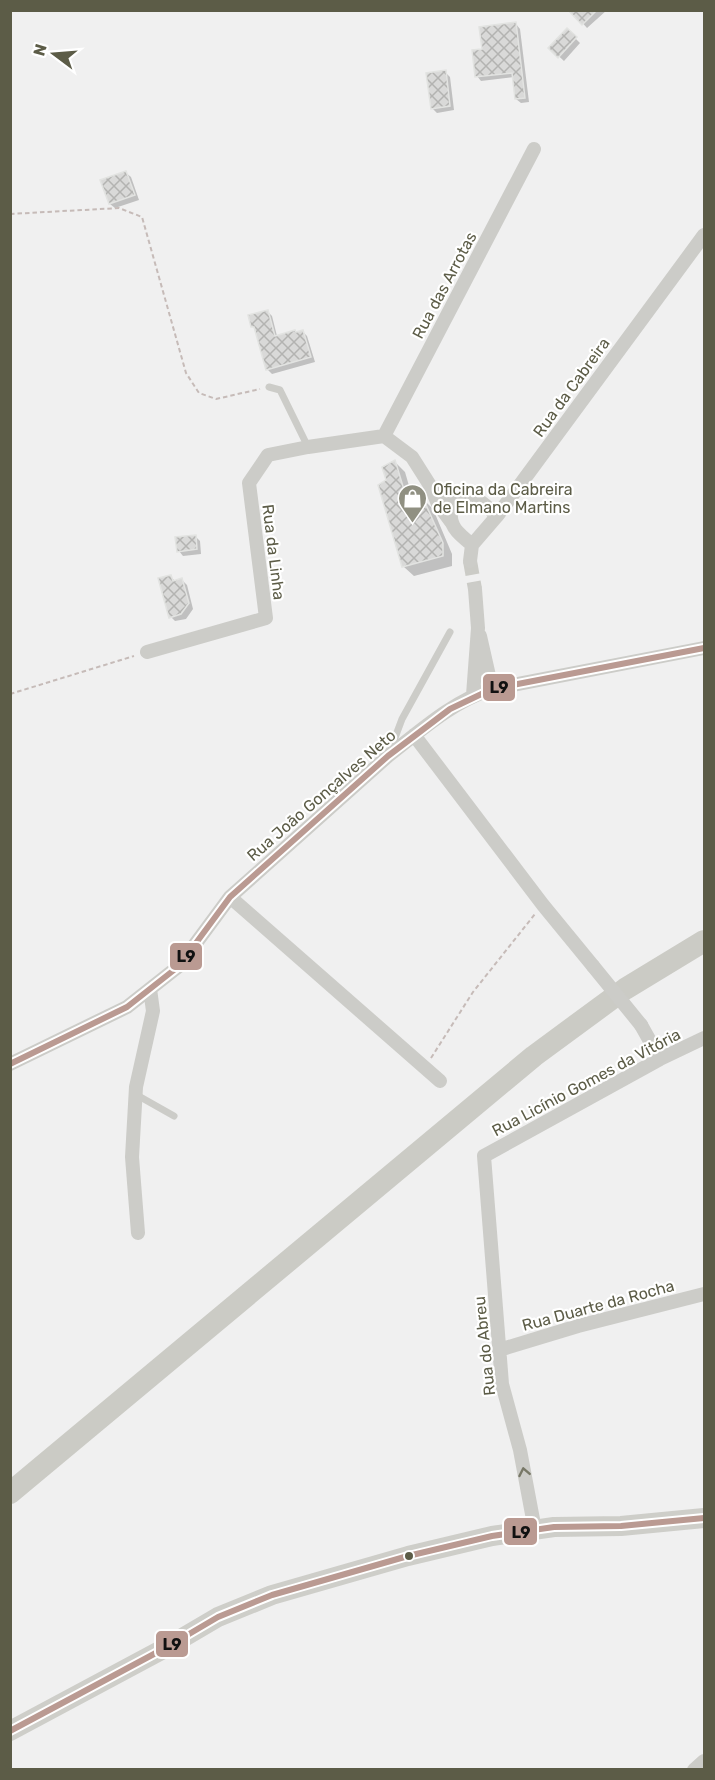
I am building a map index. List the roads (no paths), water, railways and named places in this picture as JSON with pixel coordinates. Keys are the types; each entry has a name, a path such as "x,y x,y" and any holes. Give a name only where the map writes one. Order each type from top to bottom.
{"main road":[{"path":"10,1493 534,1056 625,989 705,941"},
{"path":"10,1731 218,1617 272,1595 408,1556 492,1536 554,1527 621,1526 705,1518"}],"street":[{"name":"Rua das Arrotas","path":"384,436 534,149"},
{"name":"Rua da Cabreira","path":"472,545 497,516 705,235"},
{"name":"Rua da Linha","path":"147,652 266,618 249,483 268,455 384,436"},
{"path":"384,436 412,457 456,531 472,545 470,561"},
{"path":"431,487 460,501"},
{"path":"452,523 451,515 454,507 460,501 468,498 476,499 497,516"},
{"path":"473,695 478,628 475,590"},
{"path":"478,628 492,689"},
{"name":"Rua João Gonçalves Neto","path":"10,1064 127,1007 179,966 230,897 388,756 414,735 473,695 492,689 705,648"},
{"path":"414,735 543,905 641,1025 660,1059"},
{"path":"230,897 440,1081"},
{"path":"138,1233 132,1157 135,1094 153,1011 150,989"},
{"name":"Rua Licínio Gomes da Vitória","path":"484,1156 660,1059 705,1038"},
{"name":"Rua do Abreu","path":"484,1156 502,1384 520,1450 535,1530"},
{"name":"Rua Duarte da Rocha","path":"500,1350 578,1326 705,1294"},
{"path":"694,1770 705,1761"}],"lane":[{"path":"269,387 280,390 308,447"},
{"path":"388,756 402,719 450,632"},
{"path":"135,1094 174,1116"}],"tunnel":[{"path":"470,561 475,589"}],"place":[{"name":"Oficina da Cabreira de Elmano Martins","path":"412,524"}]}
